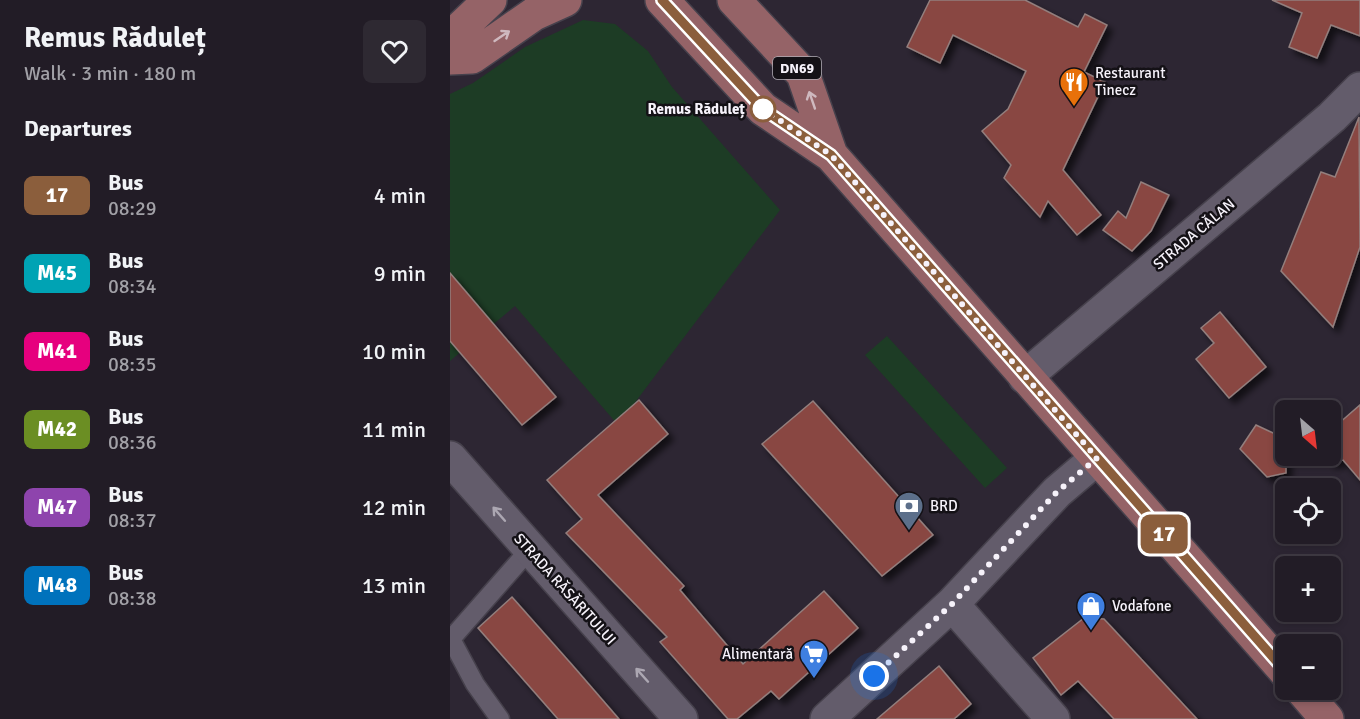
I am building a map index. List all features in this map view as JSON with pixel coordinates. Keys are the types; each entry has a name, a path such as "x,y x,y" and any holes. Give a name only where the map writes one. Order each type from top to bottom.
{"main road":[{"path":"450,38 490,0"},
{"path":"450,58 472,57 534,14 565,0"},
{"name":"DN69","path":"662,0 763,109 831,155 1275,660"},
{"name":"DN69","path":"734,0 802,74 831,155"},
{"path":"1311,700 1327,719"}],"street":[{"name":"STRADA CĂLAN","path":"1025,377 1323,125 1360,89"},
{"name":"STRADA RĂSĂRITULUI","path":"450,458 681,719"},
{"path":"827,719 952,604 1057,492 1097,458"},
{"path":"952,604 1053,719"}],"lane":[{"path":"501,719 475,684 451,639 530,549"}],"green space":[{"path":"583,20 615,24 648,51 672,87 780,210 618,425 515,306 450,361 450,94 473,83 525,47"},
{"path":"887,336 1007,468 985,488 865,355"}],"building":[{"path":"930,0 1025,0 1078,27 1085,14 1107,25 1084,72 1105,82 1063,170 1101,215 1077,235 1048,201 1040,217 1004,178 1011,165 982,131 1008,109 1026,71 953,35 940,63 907,47"},
{"path":"1272,0 1360,0 1360,36 1331,25 1317,58 1289,47 1302,13"},
{"path":"1359,117 1360,247 1333,327 1281,271 1321,172 1335,177"},
{"path":"1141,182 1169,195 1151,231 1132,251 1103,230 1118,211 1126,218"},
{"path":"450,273 556,397 522,425 450,341"},
{"path":"1220,312 1266,367 1229,398 1196,359 1214,343 1201,328"},
{"path":"639,400 668,434 598,495 684,586 680,590 743,664 824,591 858,628 779,699 771,691 737,719 728,719 660,642 667,637 566,533 582,519 547,480"},
{"path":"813,401 933,535 882,576 762,444"},
{"path":"1360,405 1360,480 1341,460 1341,421"},
{"path":"1256,425 1275,434 1275,466 1286,466 1286,473 1267,477 1240,449"},
{"path":"512,597 619,719 558,719 478,628"},
{"path":"1084,618 1104,619 1197,719 1114,719 1078,681 1061,695 1033,658"},
{"path":"939,666 971,704 954,719 877,719"}],"bus line":[{"name":"17","path":"662,0 763,109 831,155 1275,660"}],"place":[{"name":"Restaurant Tinecz","path":"1074,108"},
{"name":"Remus Răduleț","path":"763,109"},
{"name":"BRD","path":"909,532"},
{"name":"Vodafone","path":"1091,632"},
{"name":"Alimentară","path":"814,680"}],"route":[{"path":"763,109 831,155 1097,458 1057,492 952,604 874,676"}]}
